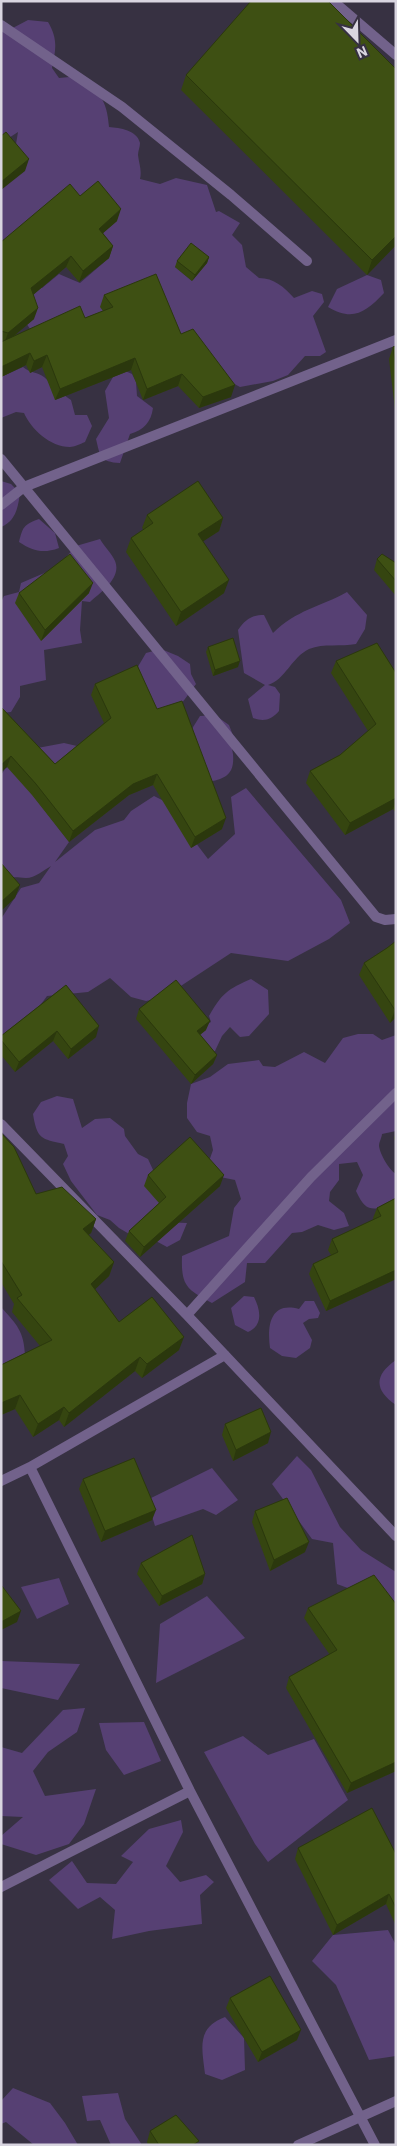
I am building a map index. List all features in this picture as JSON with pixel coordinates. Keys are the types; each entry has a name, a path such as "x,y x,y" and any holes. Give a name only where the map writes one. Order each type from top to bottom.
{"street":[{"path":"333,1 396,55"},
{"path":"1,25 122,107 231,195 307,262"},
{"path":"1,506 24,487 396,340"},
{"path":"1,459 376,917 385,920 396,919"},
{"path":"187,1315 311,1177 396,1092"},
{"path":"1,1124 187,1315 396,1536"},
{"path":"1,1481 30,1467 225,1355"},
{"path":"30,1467 190,1791 375,2145"},
{"path":"1,1887 190,1791"},
{"path":"298,2145 396,2101"}],"shaded area":[{"path":"28,20 48,22 55,44 52,68 59,78 80,76 93,87 104,103 109,127 128,130 135,135 140,143 138,155 141,170 140,179 160,184 176,178 207,185 216,212 219,211 240,223 232,235 242,245 246,267 259,278 264,278 278,284 294,298 312,291 322,294 324,302 313,316 326,352 320,356 305,356 288,375 273,381 240,387 102,313 64,330 30,329 23,318 22,281 42,288 59,274 80,283 109,258 1,248 1,190 26,166 16,144 18,132 1,143 1,30 9,30","holes":["191,250 192,281 175,267"]},
{"path":"367,275 381,280 384,293 365,310 359,313 345,314 328,307 337,289"},
{"path":"23,367 42,375 71,400 75,415 87,415 92,426 85,442 70,447 55,444 36,431 24,413 16,412 1,418 1,377"},
{"path":"123,370 132,374 136,382 137,396 153,408 151,417 146,425 130,434 120,463 108,461 102,457 96,439 109,418 105,391 113,377"},
{"path":"1,481 11,484 20,493 13,517 1,527"},
{"path":"39,519 55,533 59,548 38,551 19,542 24,527"},
{"path":"100,539 115,561 116,573 105,589 90,602 82,601 80,630 82,643 44,650 46,680 20,686 20,697 11,712 1,713 1,602 4,596 19,592 21,583 56,568 76,546"},
{"path":"347,592 367,615 365,629 356,644 315,647 303,653 279,678 268,685 275,687 280,694 279,711 267,719 253,718 248,699 265,685 244,673 238,630 252,617 264,615 273,633 299,614"},
{"path":"161,649 178,656 190,664 191,674 196,684 179,707 162,717 134,680 136,670 146,653"},
{"path":"215,715 229,725 234,738 232,742 233,762 230,772 226,776 204,783 190,732 200,716"},
{"path":"64,743 77,746 32,794 69,842 55,862 95,830 124,820 131,811 154,796 164,801 208,859 235,834 231,797 246,788 341,900 350,923 329,939 288,961 231,953 164,997 146,1001 131,997 110,978 88,992 47,996 28,1022 1,1043 1,919 21,888 39,883 51,866 29,878 13,877 1,879 1,775 5,769 27,750"},
{"path":"251,979 268,990 269,1014 249,1036 240,1037 230,1027 222,1036 215,1051 205,1055 197,1033 203,1026 211,1022 209,1016 226,993"},
{"path":"358,1034 373,1034 382,1040 396,1035 396,1131 382,1134 379,1146 385,1162 396,1174 396,1206 367,1207 356,1191 363,1175 357,1162 339,1164 339,1180 330,1192 329,1201 344,1213 349,1226 334,1230 318,1225 302,1232 292,1233 265,1263 247,1263 245,1282 212,1303 187,1286 184,1281 182,1256 229,1236 234,1208 241,1199 235,1180 220,1177 208,1164 213,1150 210,1136 197,1132 187,1118 187,1103 191,1084 210,1077 228,1064 259,1060 263,1066 275,1067 304,1052 325,1063 343,1038"},
{"path":"57,1096 73,1099 82,1128 95,1119 110,1118 124,1129 125,1136 138,1154 148,1159 160,1185 162,1222 187,1223 180,1240 167,1247 156,1241 136,1238 110,1220 97,1215 71,1181 63,1164 68,1156 64,1144 45,1139 36,1129 33,1114 41,1102"},
{"path":"244,1296 254,1297 259,1312 257,1325 248,1332 235,1325 231,1308"},
{"path":"305,1301 314,1301 320,1313 318,1318 309,1319 303,1323 312,1340 310,1348 296,1358 282,1356 270,1348 269,1332 272,1317 282,1309 289,1307 299,1309"},
{"path":"1,1307 19,1329 23,1340 25,1356 1,1371"},
{"path":"396,1360 396,1405 384,1394 380,1382 384,1371"},
{"path":"297,1456 311,1470 340,1527 361,1550 396,1572 396,1606 337,1584 333,1543 312,1539 272,1484"},
{"path":"212,1468 238,1500 216,1515 203,1509 155,1526 147,1500"},
{"path":"59,1578 69,1604 37,1619 21,1587"},
{"path":"207,1596 245,1638 156,1683 160,1624"},
{"path":"1,1661 80,1664 58,1700 1,1688"},
{"path":"85,1708 77,1732 48,1752 33,1771 45,1796 96,1789 84,1824 69,1844 36,1855 1,1844 1,1836 23,1817 1,1816 1,1747 22,1753 63,1710"},
{"path":"144,1722 161,1761 124,1775 106,1750 99,1723"},
{"path":"243,1736 268,1755 314,1739 348,1800 268,1862 255,1844 204,1752"},
{"path":"181,1820 183,1832 166,1866 180,1882 206,1875 214,1882 200,1895 202,1924 149,1931 112,1939 115,1910 100,1897 78,1909 49,1880 72,1861 87,1883 116,1884 133,1862 121,1856 149,1829"},
{"path":"388,1930 396,1945 396,2056 369,2060 336,1985 312,1961 333,1935"},
{"path":"225,2017 244,2038 245,2070 222,2080 205,2074 202,2047 205,2033 209,2027"},
{"path":"13,2088 50,2103 78,2145 34,2145 6,2122 1,2124 1,2101"},
{"path":"118,2093 125,2119 142,2145 111,2145 100,2120 87,2121 82,2096"}],"building":[{"path":"251,1 328,1 396,69 396,236 372,260 186,75"},
{"path":"6,132 29,159 1,182 1,136"},
{"path":"98,181 121,209 99,229 113,246 83,271 71,256 31,288 38,308 8,333 1,331 1,242 70,184 80,196"},
{"path":"191,243 209,257 195,275 177,261"},
{"path":"156,274 181,334 193,329 235,385 203,397 182,374 147,389 135,358 60,389 47,355 34,361 30,353 1,367 1,342 80,306 85,318 113,307 104,295"},
{"path":"396,346 396,369 393,347"},
{"path":"198,481 223,518 198,534 229,580 181,612 131,538 153,523 147,515"},
{"path":"70,554 93,583 45,630 19,593"},
{"path":"382,554 396,563 396,581 377,559"},
{"path":"233,638 240,661 215,670 208,647"},
{"path":"377,643 396,673 396,798 350,823 310,771 340,755 376,724 336,661"},
{"path":"137,665 157,709 182,701 226,818 195,837 157,774 133,784 73,831 11,756 1,765 1,707 55,764 111,718 95,684"},
{"path":"1,863 20,885 1,902"},
{"path":"396,941 396,1009 395,1010 364,963"},
{"path":"176,980 210,1021 197,1031 217,1055 195,1075 139,1009"},
{"path":"66,985 99,1026 71,1049 57,1031 19,1062 1,1040 1,1036"},
{"path":"1,1133 14,1147 36,1194 62,1187 96,1219 83,1229 114,1262 91,1284 119,1322 152,1297 184,1337 147,1364 140,1357 69,1413 64,1407 38,1424 20,1395 1,1403 1,1365 52,1340 17,1298 22,1295 1,1261"},
{"path":"190,1137 224,1175 144,1247 129,1231 166,1197 148,1175"},
{"path":"396,1198 396,1270 330,1301 313,1264 338,1252 332,1239 381,1216 377,1208"},
{"path":"261,1408 271,1432 236,1450 225,1424"},
{"path":"134,1458 156,1510 105,1531 83,1479"},
{"path":"287,1498 309,1542 274,1560 255,1511"},
{"path":"192,1535 205,1574 162,1596 141,1563"},
{"path":"374,1575 396,1604 396,1762 351,1783 289,1677 337,1650 308,1608"},
{"path":"1,1586 21,1611 1,1622"},
{"path":"372,1808 396,1854 396,1908 389,1894 337,1925 298,1848"},
{"path":"270,1976 301,2030 262,2052 230,1998"},
{"path":"176,2115 199,2141 193,2145 159,2145 150,2131"}]}
